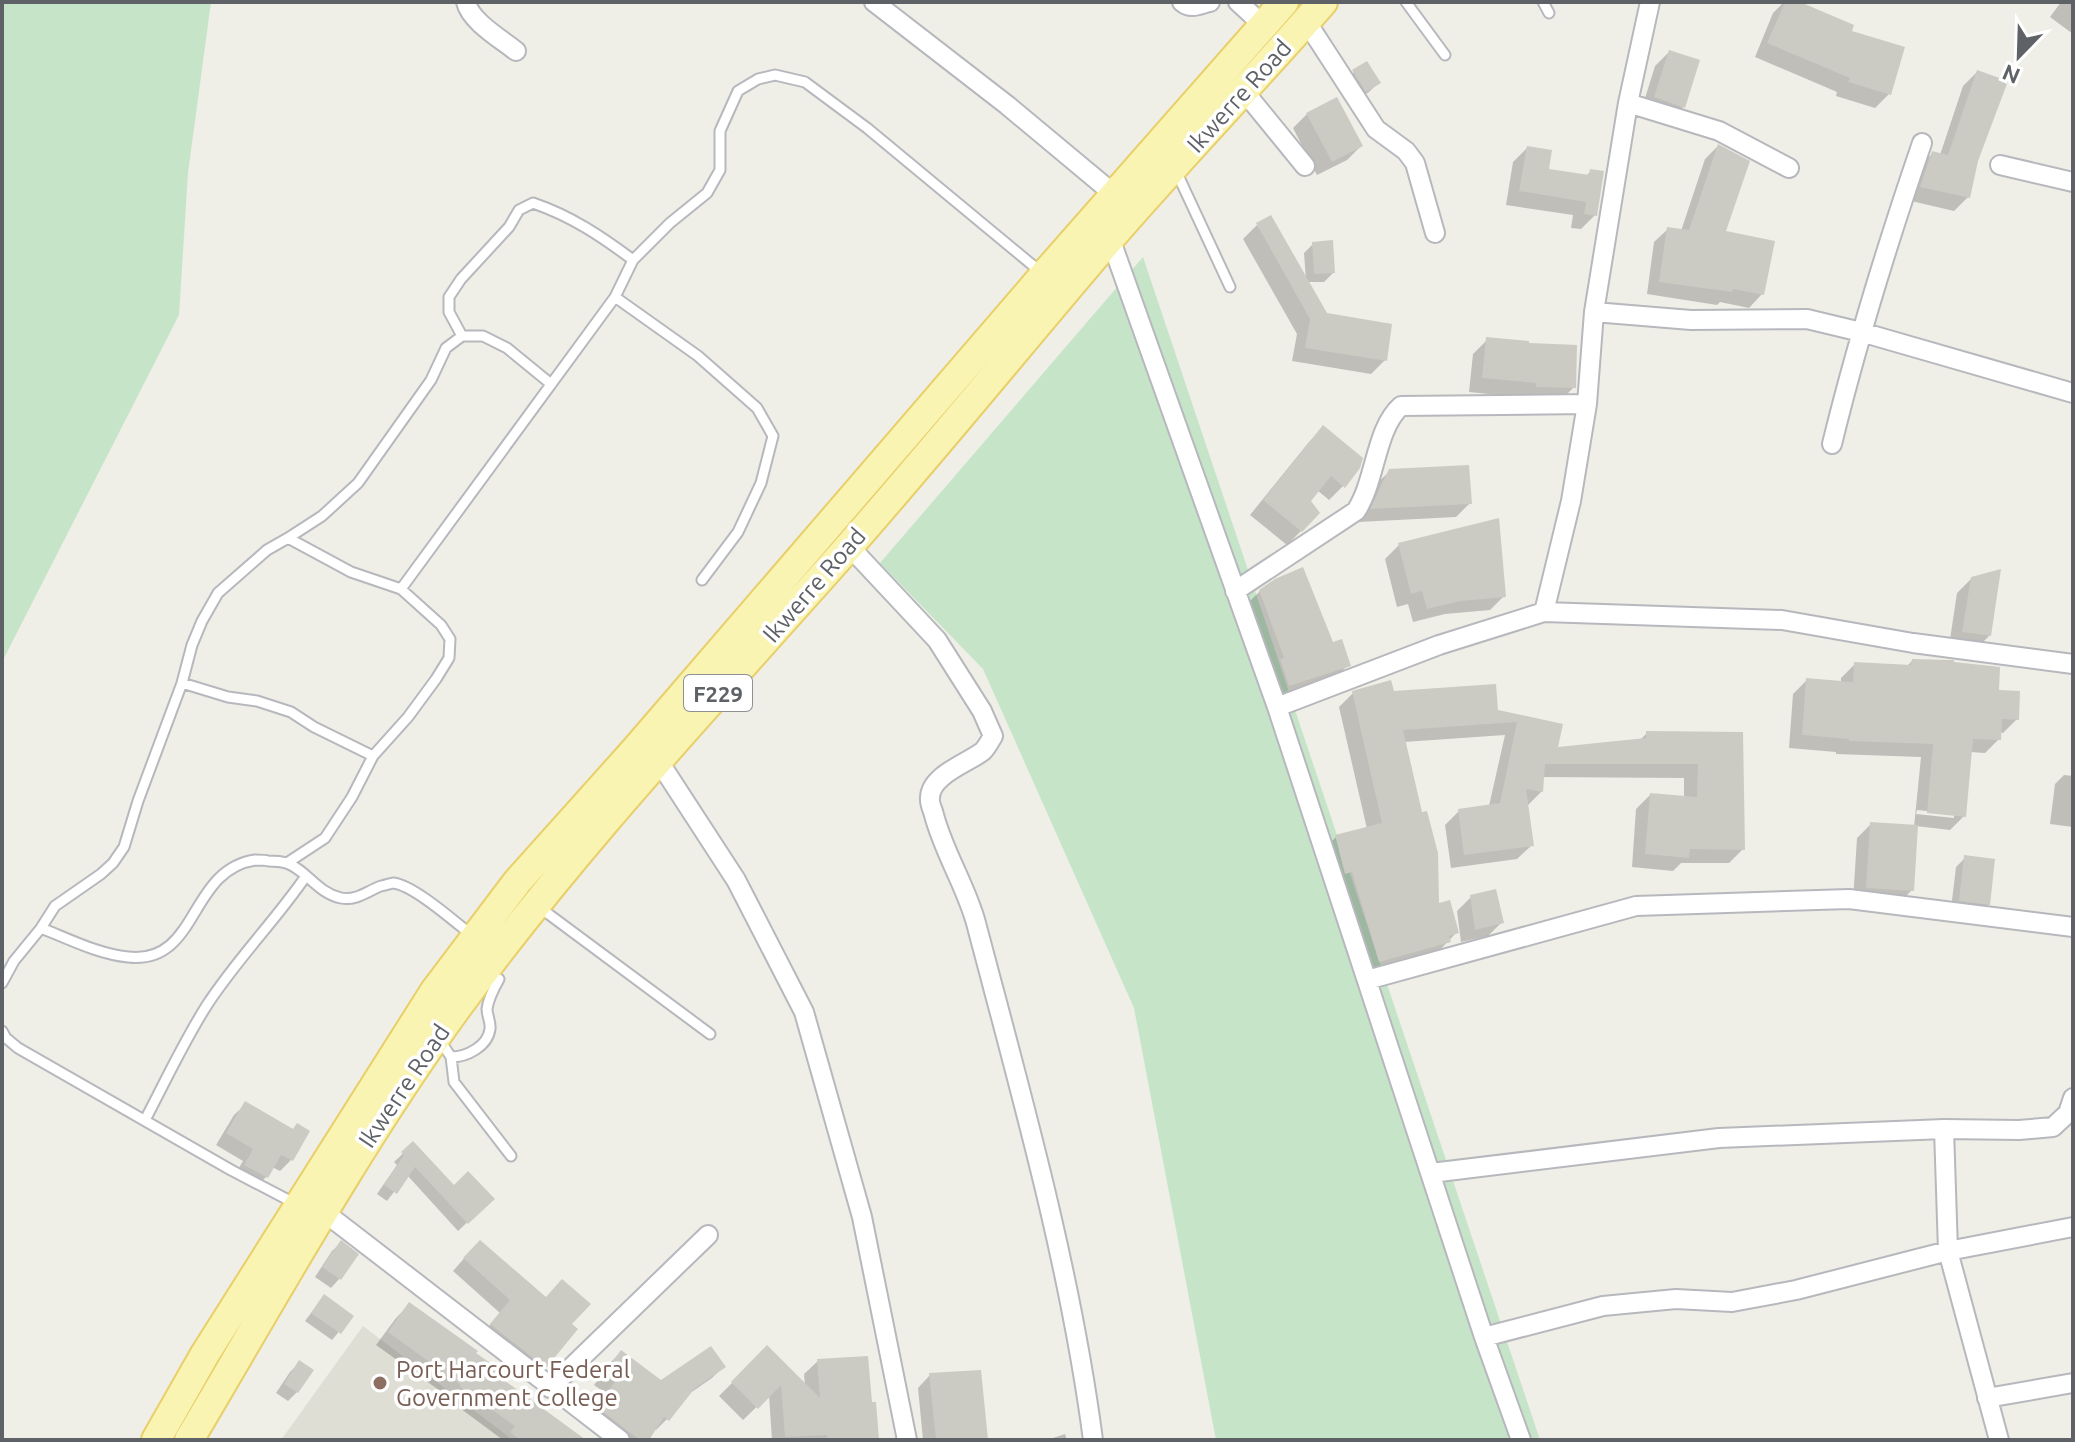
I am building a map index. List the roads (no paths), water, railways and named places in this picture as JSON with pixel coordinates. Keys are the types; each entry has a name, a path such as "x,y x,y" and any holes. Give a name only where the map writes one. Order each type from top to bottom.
{"main road":[{"name":"Ikwerre Road","path":"189,1440 312,1209 434,992 475,937 517,882 1284,2"},
{"name":"Ikwerre Road","path":"156,1440 205,1354 312,1209 351,1167 413,1070 444,1047 536,905 658,760 849,546 1110,238 1315,12"}],"street":[{"path":"466,2 467,10 476,19 516,51"},
{"path":"874,2 1007,105 1115,195"},
{"path":"1182,2 1195,7 1210,2"},
{"path":"1238,2 1263,25"},
{"path":"1544,612 1571,501 1587,404 1594,312 1628,103 1650,2"},
{"path":"1315,12 1376,129 1406,151 1415,163 1435,233"},
{"path":"1243,90 1305,166"},
{"path":"1628,103 1719,131 1789,168"},
{"path":"1832,444 1886,246 1922,143"},
{"path":"2000,165 2073,182"},
{"path":"1110,238 1277,707 1484,1337 1521,1440"},
{"path":"1594,312 1691,320 1807,319 2073,393"},
{"path":"1235,591 1356,511 1364,499 1386,426 1401,406 1587,404"},
{"path":"849,546 937,640 982,711 993,736 985,750 949,771 934,786 929,797 938,828 970,901 1012,1060 1061,1257 1093,1440"},
{"path":"1277,707 1439,645 1544,612 1782,620 1913,643 2073,664"},
{"path":"658,760 736,880 804,1012 862,1217 907,1440"},
{"path":"1367,980 1636,906 1849,899 2073,927"},
{"path":"1431,1173 1719,1138 2053,1127 2068,1113 2073,1098"},
{"path":"1944,1129 1948,1251 1999,1440"},
{"path":"312,1209 620,1440"},
{"path":"1484,1337 1603,1306 1676,1299 1732,1302 1796,1290 1948,1251 2073,1227"},
{"path":"550,1388 708,1235"},
{"path":"1987,1398 2073,1383"}],"lane":[{"path":"1406,2 1445,55"},
{"path":"1543,2 1549,13"},
{"path":"401,589 615,297 633,260 670,223 707,193 720,170 720,131 738,91 758,79 775,75 805,82 855,119 1044,275"},
{"path":"1174,167 1230,287"},
{"path":"462,336 449,312 449,297 461,279 509,227 519,210 533,203 560,213 598,234 633,260"},
{"path":"615,297 709,366 757,408 773,436 761,483 738,532 702,580"},
{"path":"2,983 14,961 55,906 107,868 124,847 182,683 192,645 218,593 267,550 322,516 358,483 431,380 446,348 462,336 483,336 507,348 551,384"},
{"path":"287,863 325,838 352,797 373,756 436,679 449,658 450,639 441,625 401,589 351,572 288,538"},
{"path":"182,683 291,712 373,756"},
{"path":"41,928 106,953 130,958 150,956 168,949 182,933 214,881 231,869 256,860 287,863 329,895 347,899 393,883 420,895 475,937"},
{"path":"145,1120 206,1006 306,876"},
{"path":"536,905 710,1034"},
{"path":"444,1047 460,1057 471,1052 486,1037 490,1025 487,1006 499,979"},
{"path":"2,1031 18,1048 231,1170 312,1209"},
{"path":"444,1047 454,1082 511,1156"}],"place":[{"name":"Port Harcourt Federal Government College","path":"380,1383"}]}
